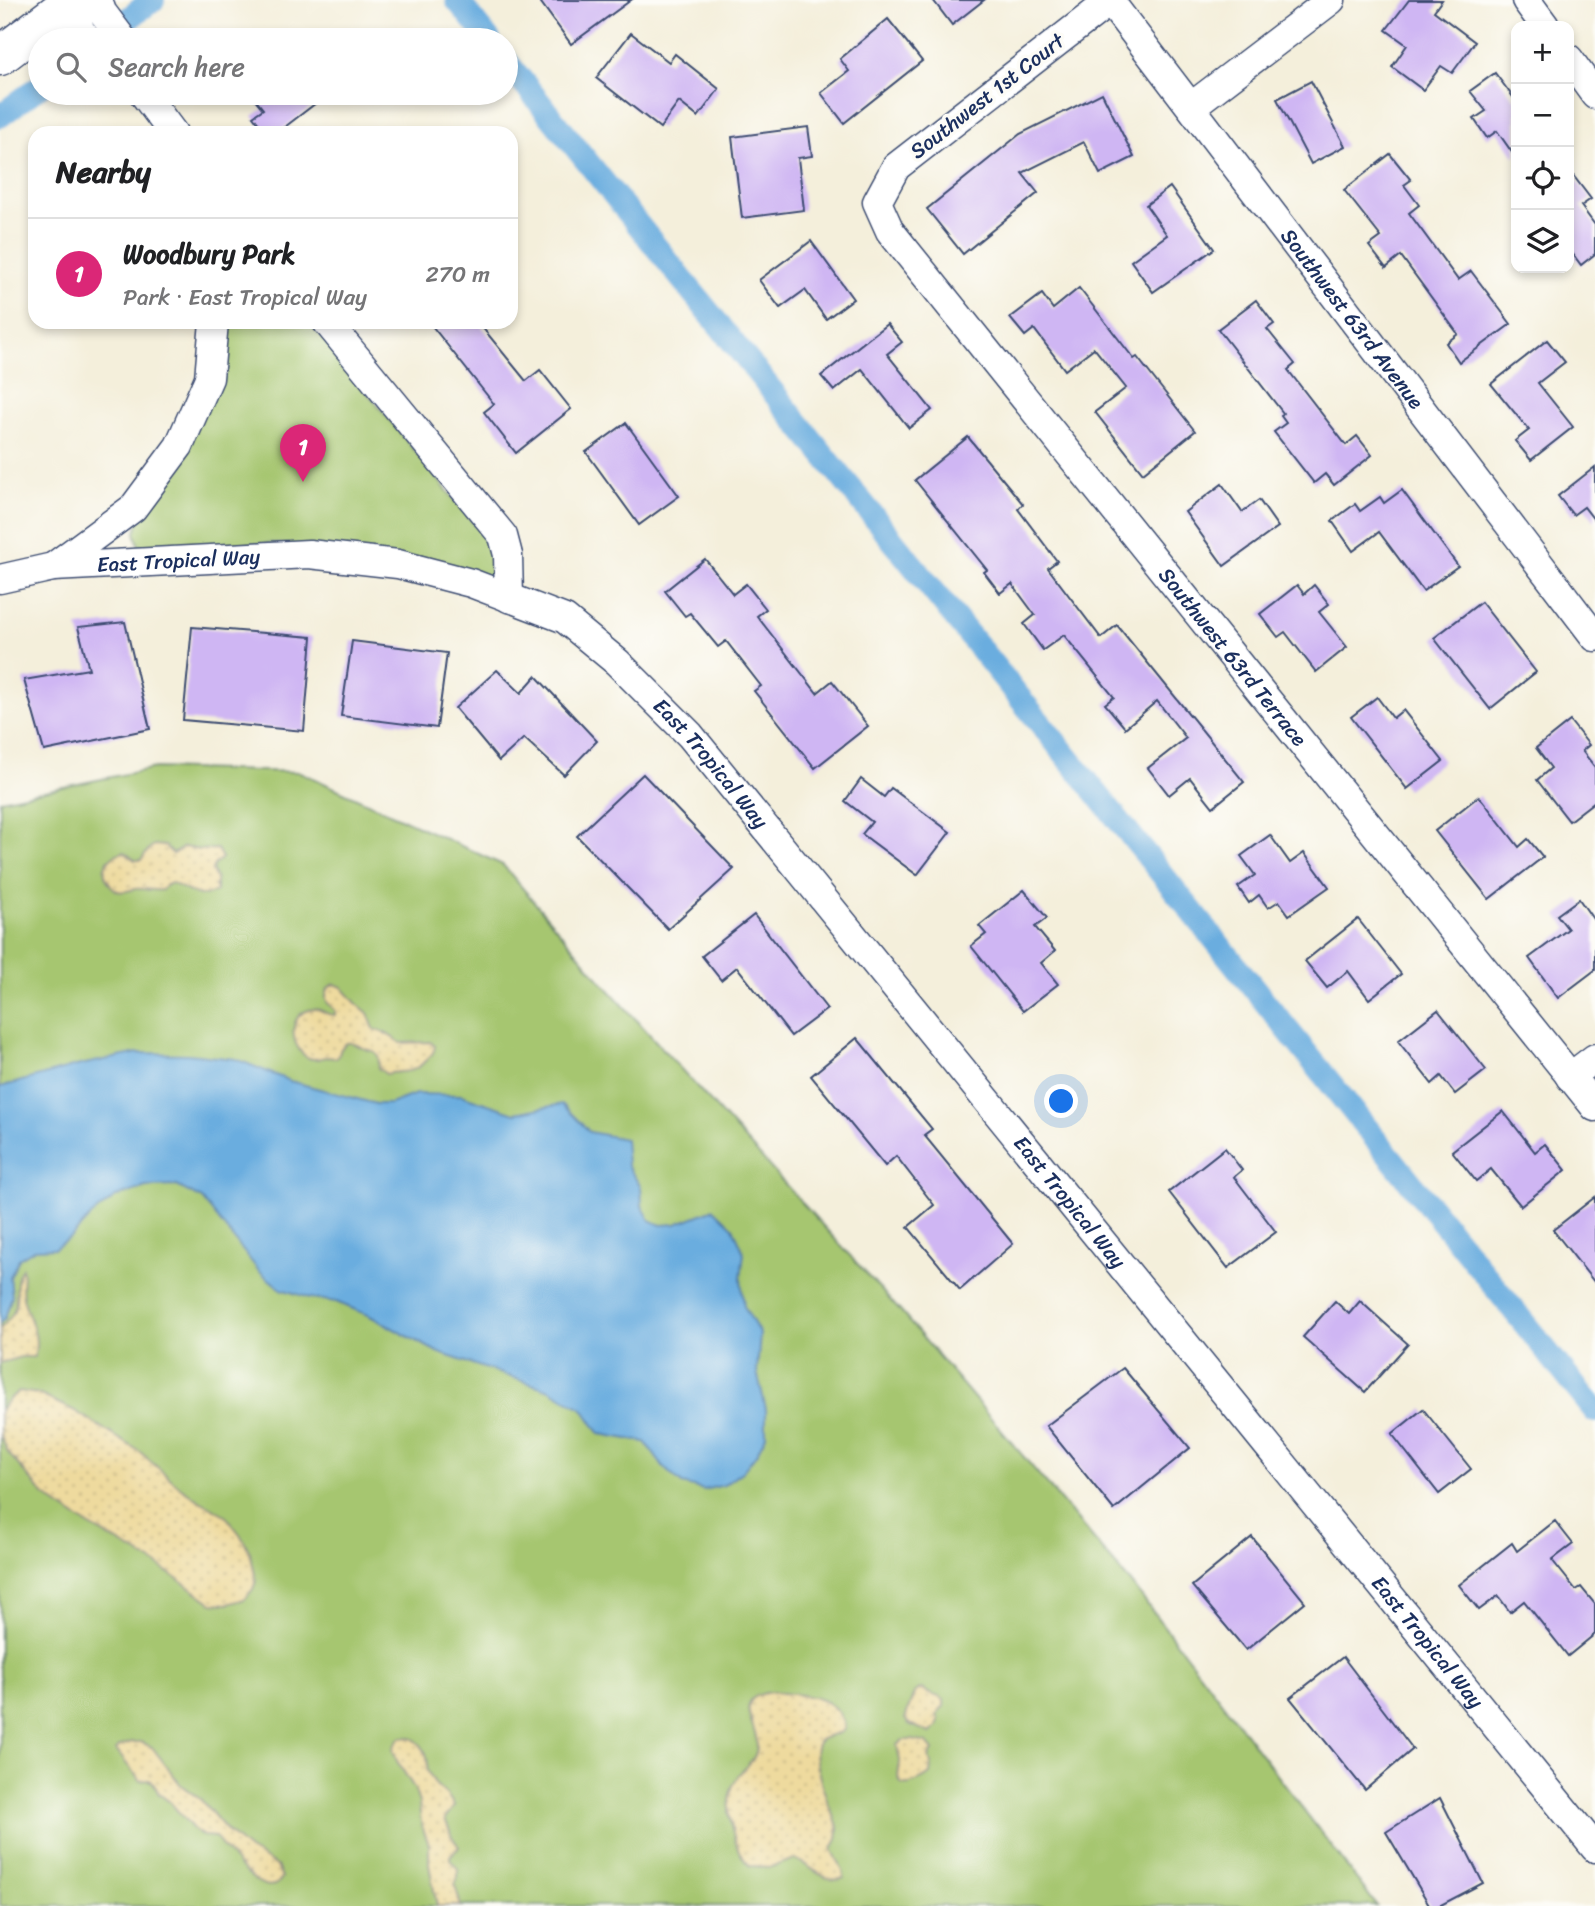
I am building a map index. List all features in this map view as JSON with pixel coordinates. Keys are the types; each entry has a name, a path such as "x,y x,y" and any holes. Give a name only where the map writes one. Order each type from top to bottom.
{"main road":[{"path":"53,28 84,12"},
{"path":"0,56 28,41"}],"street":[{"path":"1192,106 1331,0"},
{"path":"1525,0 1541,21"},
{"name":"Southwest 63rd Avenue","path":"1110,1 1594,632"},
{"name":"Southwest 1st Court","path":"877,202 896,167 1110,1"},
{"path":"84,12 106,28"},
{"path":"1574,66 1595,95"},
{"path":"152,105 168,126"},
{"name":"Southwest 63rd Terrace","path":"877,202 890,231 1595,1107"},
{"name":"East Tropical Way","path":"53,567 133,508 179,446 209,377 213,329"},
{"path":"333,329 503,536 508,555 509,598"},
{"name":"East Tropical Way","path":"0,579 53,567 309,554 398,564 471,583 565,619 617,662 690,735 1595,1848"},
{"path":"1570,1077 1595,1058"}],"green space":[{"path":"229,329 316,329 485,537 496,557 498,581 274,543 139,546 135,533 140,517 219,381"},
{"path":"155,768 300,772 503,865 603,983 901,1312 1134,1587 1377,1906 0,1906 0,800"}],"sand":[{"path":"154,845 165,846 173,854 184,847 217,849 222,858 212,871 216,879 216,891 199,895 172,883 162,890 138,889 122,892 106,879 106,864 113,856 124,852 135,860 141,860"},
{"path":"335,984 342,987 368,1013 374,1029 401,1043 430,1042 435,1046 432,1054 416,1068 386,1074 378,1068 379,1058 376,1053 353,1043 343,1046 337,1058 314,1059 303,1054 295,1042 296,1019 314,1009 335,1015 335,1010 326,997 329,987"},
{"path":"22,1268 23,1297 33,1327 36,1349 34,1357 21,1357 0,1363 0,1329 13,1313"},
{"path":"19,1391 38,1394 73,1410 139,1451 180,1487 225,1515 250,1552 256,1581 245,1599 228,1604 212,1603 158,1565 83,1522 45,1496 8,1453 0,1434 0,1410"},
{"path":"920,1689 944,1700 944,1706 937,1715 937,1727 930,1733 909,1724 905,1719 914,1693"},
{"path":"772,1692 824,1701 837,1711 843,1720 843,1730 819,1741 815,1753 821,1782 837,1825 837,1838 832,1848 844,1878 838,1880 825,1877 795,1859 771,1867 750,1866 737,1847 729,1811 731,1790 740,1773 755,1755 757,1745 748,1708 758,1695"},
{"path":"409,1737 422,1746 427,1770 454,1805 445,1819 459,1847 450,1859 458,1869 455,1885 461,1906 437,1906 429,1865 429,1845 421,1823 419,1803 414,1788 393,1751 400,1738"},
{"path":"903,1740 927,1743 933,1750 929,1757 930,1774 917,1782 902,1784 898,1777 900,1761 897,1745"},
{"path":"132,1742 141,1742 152,1747 181,1785 201,1800 229,1833 249,1850 277,1866 282,1878 275,1885 256,1881 236,1863 215,1837 203,1836 193,1829 170,1802 159,1794 153,1782 140,1781 116,1750"}],"water":[{"path":"138,1053 236,1059 290,1081 376,1104 390,1104 416,1094 461,1095 515,1113 562,1104 590,1132 625,1139 627,1165 641,1187 642,1206 650,1220 661,1225 676,1224 714,1209 733,1227 744,1253 741,1278 744,1306 760,1334 757,1372 766,1409 766,1436 757,1453 743,1471 724,1485 704,1490 682,1484 664,1468 645,1442 600,1434 583,1409 550,1390 439,1353 368,1315 336,1302 281,1289 259,1271 202,1199 177,1186 146,1187 116,1197 55,1248 35,1249 19,1259 10,1277 12,1296 5,1318 0,1323 0,1087 80,1065"}],"building":[{"path":"539,0 631,0 571,44"},
{"path":"933,0 984,0 952,25"},
{"path":"1409,0 1442,0 1434,11 1475,42 1452,73 1441,66 1423,90 1392,67 1407,45 1386,30"},
{"path":"888,19 922,61 844,123 821,93 849,71 840,59"},
{"path":"631,33 669,62 675,54 719,89 698,117 679,102 660,128 596,78"},
{"path":"1495,73 1511,94 1511,151 1497,131 1487,138 1474,119 1486,111 1470,91"},
{"path":"1311,81 1345,146 1311,164 1277,99"},
{"path":"1102,93 1134,157 1100,174 1084,142 1022,173 1038,193 963,254 927,209 1020,134"},
{"path":"260,105 313,105 286,126 261,126 253,116 263,109"},
{"path":"808,127 812,156 798,158 804,210 742,218 732,137"},
{"path":"1390,154 1411,180 1404,185 1419,205 1409,213 1458,280 1471,271 1511,324 1459,362 1446,343 1458,334 1401,256 1386,268 1369,246 1381,237 1344,190"},
{"path":"1574,177 1591,199 1581,206 1595,225 1595,254 1581,265 1574,256"},
{"path":"1170,187 1214,249 1153,292 1131,261 1167,235 1146,205"},
{"path":"811,241 853,299 826,319 805,290 780,308 759,280"},
{"path":"1079,288 1195,431 1143,473 1095,412 1126,388 1094,348 1065,370 1034,329 1025,336 1010,318 1042,294 1053,309"},
{"path":"1256,300 1274,324 1267,329 1295,364 1288,370 1346,445 1357,436 1372,455 1334,485 1325,474 1314,483 1274,432 1286,423 1281,416 1283,413 1218,329"},
{"path":"887,324 902,342 887,354 932,410 909,428 862,369 834,391 821,376"},
{"path":"435,329 484,329 526,381 540,370 571,409 516,453 484,412 494,404"},
{"path":"1547,340 1565,362 1538,383 1573,427 1531,460 1515,441 1529,430 1491,384"},
{"path":"626,423 679,496 639,525 586,452"},
{"path":"968,437 1023,504 1018,509 1057,561 1048,568 1101,638 1117,625 1244,782 1213,807 1190,778 1169,795 1148,768 1186,738 1157,701 1125,728 1105,704 1114,697 1064,635 1043,650 1024,624 1035,615 1012,584 1000,593 984,572 987,570 915,480"},
{"path":"1595,467 1595,521 1584,507 1573,515 1558,496"},
{"path":"1222,484 1242,512 1259,500 1278,527 1224,566 1185,512"},
{"path":"1402,490 1458,566 1423,591 1379,532 1353,551 1332,521 1355,504 1360,511 1380,497 1384,503"},
{"path":"705,559 733,594 746,584 766,609 757,616 817,693 832,681 868,726 815,768 754,691 761,686 726,641 718,647 690,613 685,616 665,591"},
{"path":"1297,585 1304,594 1314,585 1329,604 1319,612 1347,647 1316,672 1285,632 1278,637 1260,614"},
{"path":"1481,602 1536,672 1490,709 1434,638"},
{"path":"125,622 150,729 44,751 24,680 89,669 78,627"},
{"path":"192,627 312,637 304,731 183,720"},
{"path":"352,641 447,653 437,728 341,716"},
{"path":"497,670 521,693 536,676 597,741 564,775 524,738 499,761 455,708"},
{"path":"1377,697 1393,718 1403,710 1443,761 1407,789 1351,717"},
{"path":"1570,721 1589,745 1582,751 1595,767 1595,801 1569,821 1537,780 1551,768 1536,748"},
{"path":"643,774 734,869 668,929 577,836"},
{"path":"861,779 884,797 891,788 950,832 917,875 862,834 872,822 845,801"},
{"path":"1479,796 1519,847 1528,839 1543,857 1489,899 1435,831"},
{"path":"1270,835 1290,863 1304,853 1329,887 1289,915 1279,901 1268,908 1259,895 1249,903 1238,887 1255,875 1241,856"},
{"path":"1024,890 1047,918 1035,927 1055,951 1041,963 1058,984 1023,1011 971,946 986,934 979,926"},
{"path":"1579,899 1595,922 1595,970 1558,998 1529,958 1568,929 1557,915"},
{"path":"754,915 827,1009 791,1036 737,967 721,980 702,956"},
{"path":"1358,919 1401,974 1369,999 1348,971 1327,988 1305,961"},
{"path":"1438,1010 1486,1070 1455,1094 1441,1076 1432,1084 1398,1041"},
{"path":"857,1038 932,1129 924,1135 1013,1244 960,1290 908,1227 934,1205 896,1156 885,1166 811,1076"},
{"path":"1503,1111 1535,1152 1545,1144 1566,1170 1521,1206 1491,1169 1476,1181 1452,1151"},
{"path":"1225,1148 1242,1170 1234,1177 1276,1232 1228,1268 1169,1192"},
{"path":"1595,1197 1595,1283 1553,1230"},
{"path":"1335,1301 1349,1314 1360,1301 1408,1344 1365,1392 1303,1337"},
{"path":"1123,1368 1190,1448 1114,1510 1046,1426"},
{"path":"1423,1409 1471,1469 1439,1494 1392,1434"},
{"path":"1555,1521 1573,1544 1552,1560 1576,1590 1581,1587 1595,1604 1595,1634 1568,1656 1524,1601 1510,1612 1498,1596 1479,1610 1459,1585 1512,1543 1517,1551"},
{"path":"1252,1537 1305,1602 1246,1650 1192,1586"},
{"path":"1343,1657 1413,1749 1365,1790 1290,1698"},
{"path":"1440,1798 1483,1883 1439,1906 1430,1906 1386,1832"}],"waterway":[{"path":"116,28 153,0"},
{"path":"457,0 479,28"},
{"path":"518,76 1595,1411"},
{"path":"0,116 28,95"}],"place":[{"name":"Woodbury Park","path":"303,482"}]}
